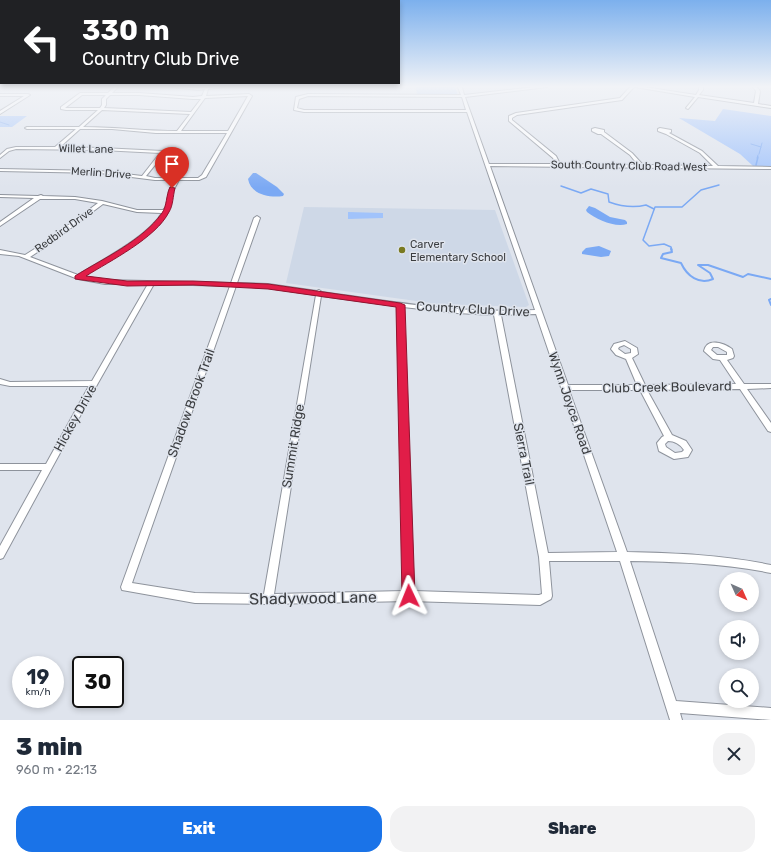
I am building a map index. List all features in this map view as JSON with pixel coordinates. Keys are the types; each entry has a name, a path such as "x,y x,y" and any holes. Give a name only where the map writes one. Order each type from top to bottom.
{"street":[{"path":"56,148 87,121"},
{"path":"178,132 187,121"},
{"path":"27,128 229,132 236,121"},
{"name":"Wynn Joyce Road","path":"471,121 623,555 676,720"},
{"path":"511,121 555,157 559,166"},
{"name":"Merlin Drive","path":"0,170 100,172 143,177 199,179 204,176 229,132"},
{"path":"601,132 631,154 641,166"},
{"path":"667,133 701,152 716,167"},
{"name":"Willet Lane","path":"0,157 13,149 56,148 159,151 162,154 143,177"},
{"name":"South Country Club Road West","path":"487,165 771,168"},
{"path":"78,278 146,234 158,223 166,212 169,205 171,191 178,179"},
{"path":"0,196 41,196 102,202 137,211 166,212"},
{"path":"0,224 41,196"},
{"name":"Redbird Drive","path":"26,257 47,244 72,223 102,202"},
{"name":"Shadow Brook Trail","path":"126,587 257,218"},
{"name":"Country Club Drive","path":"0,252 26,257 78,278 105,282 268,286 319,292 400,305 497,313 539,312"},
{"name":"Hickey Drive","path":"0,555 94,383 152,283"},
{"name":"Summit Ridge","path":"268,599 319,292"},
{"path":"400,305 409,596"},
{"name":"Sierra Trail","path":"497,313 544,557 547,596"},
{"path":"628,356 642,387 669,438"},
{"path":"723,359 743,386 771,429"},
{"path":"0,381 10,384 94,383"},
{"name":"Club Creek Boulevard","path":"564,388 771,386"},
{"path":"0,467 48,467"},
{"path":"544,557 623,555 704,560 771,569"},
{"name":"Shadywood Lane","path":"126,587 195,598 268,599 409,596 540,600 547,596"},
{"path":"671,707 771,714"}],"shaded area":[{"path":"0,121 21,121 12,127 0,127"},
{"path":"683,121 771,121 771,167 753,166 740,154"},
{"path":"253,173 256,173 277,187 284,194 283,196 267,196 253,189 248,179"},
{"path":"589,206 610,217 625,220 627,224 617,225 600,220 587,212 586,210"},
{"name":"Carver Elementary School","path":"304,207 495,210 529,305 526,307 438,304 286,283"},
{"path":"348,212 383,213 383,218 348,219"},
{"path":"599,246 611,251 609,256 601,257 582,254 586,248"}],"waterway":[{"path":"0,122 9,125"},
{"path":"761,147 762,143"},
{"path":"751,144 761,147"},
{"path":"759,154 761,147"},
{"path":"756,165 758,157"},
{"path":"672,250 671,247 664,244 649,246 643,240 655,207 682,207 701,190 719,185"},
{"path":"561,186 581,193 591,189 608,194 609,202 618,205 646,205 654,209"},
{"path":"671,249 672,252 663,254 661,258 681,263 687,272 698,280 708,281 713,279 710,273 698,265 708,265 743,277 748,274 771,279"},
{"path":"771,299 769,300 771,305"}],"place":[{"name":"Carver Elementary School","path":"402,250"}],"route":[{"path":"172,188 169,205 166,212 163,218 152,230 78,278 105,282 127,283 193,283 268,286 319,292 400,305 409,596"}]}
